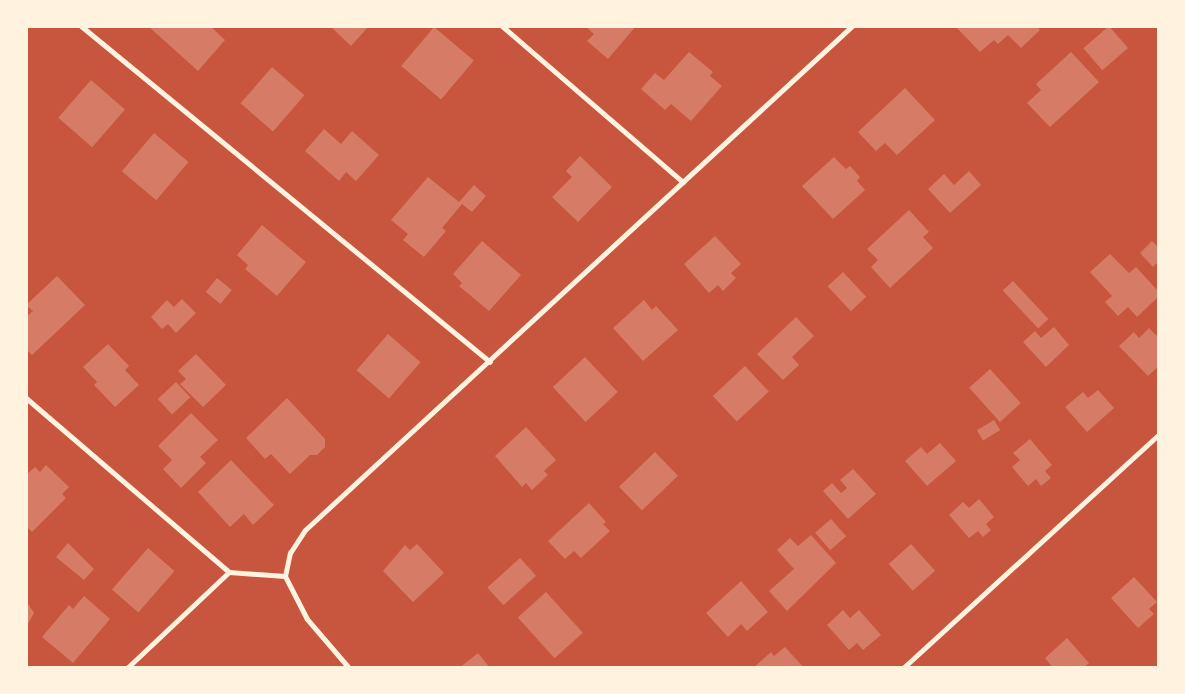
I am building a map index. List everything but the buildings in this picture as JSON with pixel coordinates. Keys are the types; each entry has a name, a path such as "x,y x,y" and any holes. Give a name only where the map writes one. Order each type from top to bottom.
{"street":[{"path":"81,26 490,362"},
{"path":"502,26 684,182"},
{"path":"349,668 307,619 285,576 290,553 305,530 490,362 852,26"},
{"path":"26,398 229,572 285,576"},
{"path":"902,668 1159,434"},
{"path":"127,668 229,572"}]}
